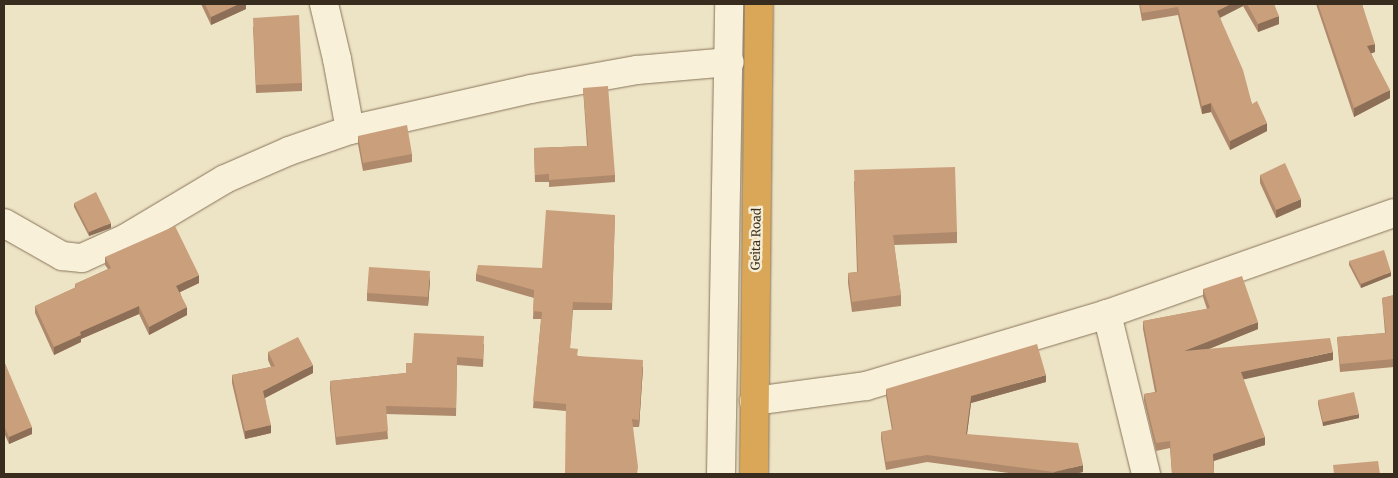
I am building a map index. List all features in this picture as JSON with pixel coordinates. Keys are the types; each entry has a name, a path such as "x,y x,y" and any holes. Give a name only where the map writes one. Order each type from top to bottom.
{"highway":[{"name":"Geita Road","path":"754,474 759,4"}],"street":[{"path":"324,4 337,59 350,130"},
{"path":"721,474 730,62 729,4"},
{"path":"4,223 62,256 82,258 126,238 225,179 289,151 350,130 541,88 637,70 730,62"},
{"path":"754,401 866,386 1107,314 1394,214"},
{"path":"1107,314 1146,474"}],"building":[{"path":"205,4 239,4 211,17"},
{"path":"1140,4 1231,4 1217,11 1243,70 1252,104 1257,101 1267,123 1230,141 1211,103 1202,106 1178,7 1142,13"},
{"path":"1247,4 1274,4 1279,16 1258,24"},
{"path":"1318,4 1362,4 1375,44 1367,46 1390,90 1354,108"},
{"path":"299,15 302,83 256,85 253,18"},
{"path":"608,86 615,175 549,180 549,174 535,175 534,148 588,146 583,88"},
{"path":"407,125 412,154 363,163 358,136"},
{"path":"1285,163 1301,199 1276,210 1260,175"},
{"path":"955,167 957,232 893,235 901,295 852,302 848,273 858,272 854,170"},
{"path":"96,192 111,223 89,232 74,203"},
{"path":"546,210 615,215 612,303 573,302 570,348 578,349 577,356 643,360 639,420 632,419 638,467 637,474 565,474 566,404 533,401 542,312 533,311 534,290 476,274 478,265 542,268"},
{"path":"175,226 199,275 176,286 187,307 149,327 139,306 80,332 81,335 54,347 35,306 76,287 75,284 111,268 105,257"},
{"path":"1384,250 1391,272 1361,284 1349,261"},
{"path":"369,267 430,271 428,297 367,293"},
{"path":"1242,276 1258,322 1184,351 1330,338 1333,352 1241,372 1265,437 1213,454 1214,474 1172,474 1170,441 1156,443 1144,394 1157,392 1143,321 1210,308 1203,289"},
{"path":"1394,295 1394,359 1340,364 1337,337 1386,333 1382,298"},
{"path":"414,333 484,336 483,359 457,357 456,408 386,406 388,431 336,437 330,381 406,373 406,363 412,363"},
{"path":"298,337 313,365 263,391 271,425 245,431 232,375 275,366 268,352"},
{"path":"1037,344 1046,375 971,396 966,434 1078,443 1083,465 1054,472 927,455 886,462 881,432 893,429 886,389"},
{"path":"4,361 32,427 9,437 4,426"},
{"path":"1354,392 1359,414 1323,422 1318,400"},
{"path":"1378,461 1380,474 1334,474 1333,465"}]}
